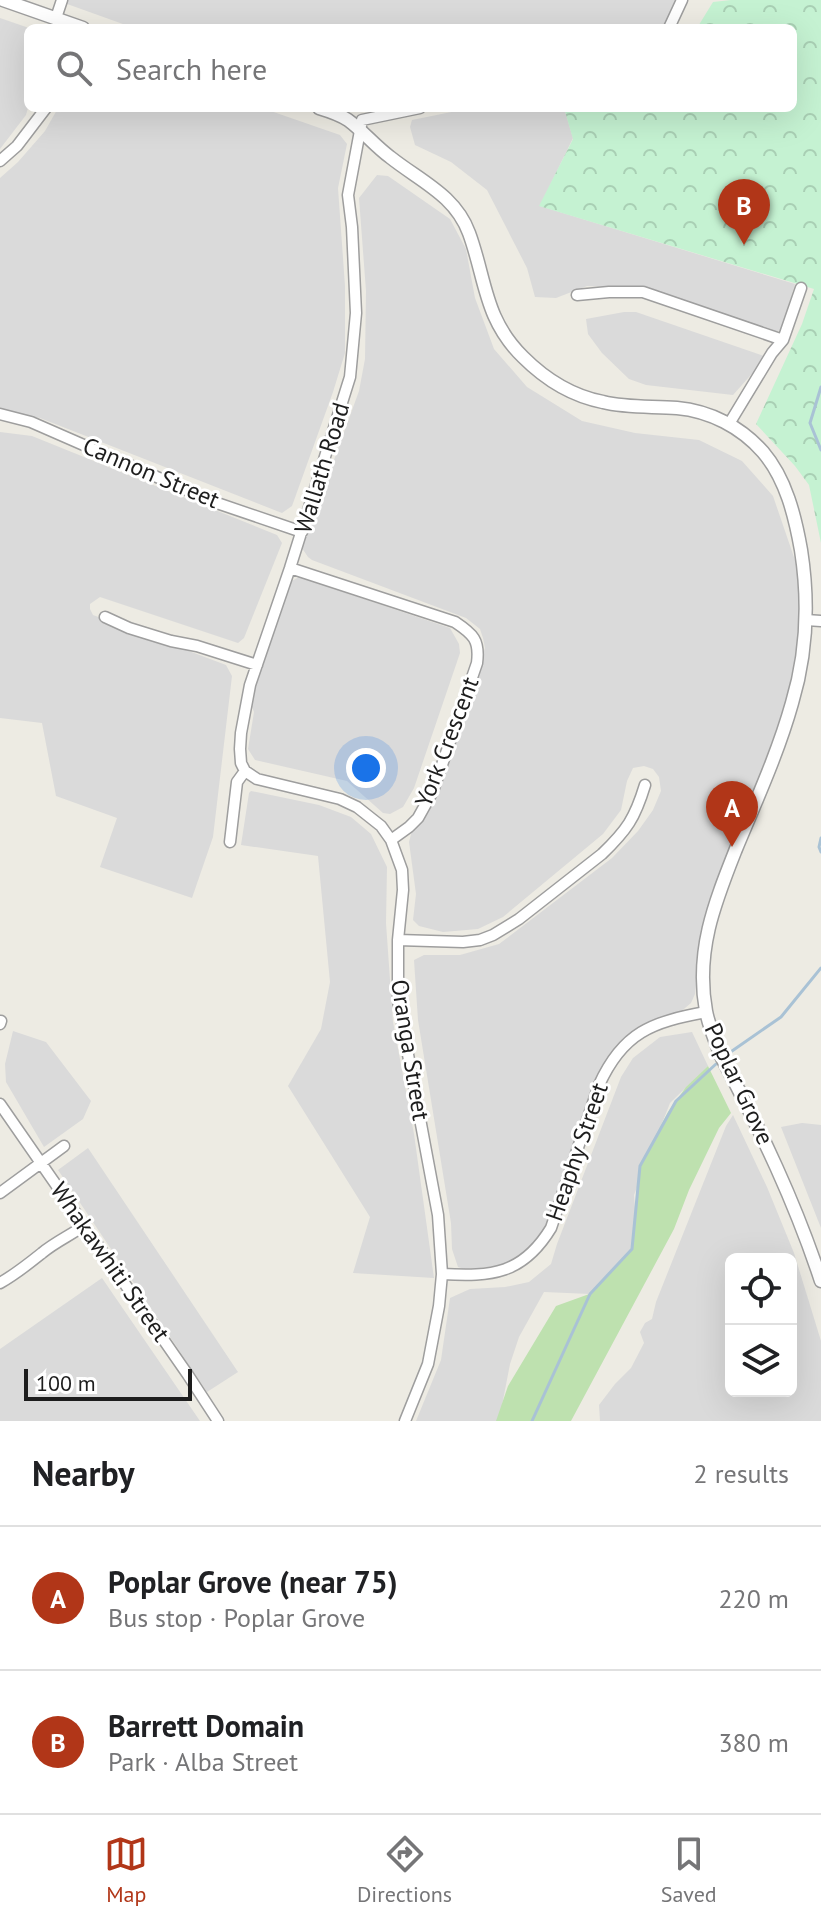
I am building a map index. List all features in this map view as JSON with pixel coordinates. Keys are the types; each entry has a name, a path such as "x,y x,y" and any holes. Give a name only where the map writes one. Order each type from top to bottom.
{"street":[{"path":"3,0 69,24"},
{"path":"56,18 62,0"},
{"path":"671,24 682,0"},
{"path":"0,161 17,146 43,112"},
{"path":"328,112 348,121 360,132"},
{"path":"360,132 362,120 401,112"},
{"name":"Poplar Grove","path":"360,132 452,204 469,232 492,313 514,348 544,376 573,393 597,401 622,406 697,411 729,424 770,460 785,489 792,507 804,567 806,620 801,663 791,707 712,912 703,966 706,1012 722,1058 784,1181 821,1281"},
{"name":"Wallath Road","path":"230,842 237,782 245,771 241,763 241,733 250,685 350,377 356,313 348,195 360,132"},
{"path":"729,424 783,340 801,288"},
{"path":"577,295 643,292 783,340"},
{"name":"Cannon Street","path":"0,414 31,422 214,502 302,532"},
{"name":"York Crescent","path":"290,568 455,622 469,632 479,649 477,663 433,791 418,818 391,840"},
{"path":"105,617 129,628 257,665"},
{"path":"806,620 821,621"},
{"name":"Oranga Street","path":"245,771 257,779 340,799 357,807 381,826 391,840 402,870 398,1001 438,1215 442,1274 428,1364 405,1421"},
{"path":"398,940 463,942 480,940 506,928 616,841 636,812 645,785"},
{"name":"Heaphy Street","path":"442,1274 490,1274 519,1264 531,1254 551,1228 607,1067 630,1039 644,1030 675,1017 706,1012"},
{"name":"Whakawhiti Street","path":"0,1104 218,1421"},
{"path":"0,1193 64,1146"},
{"path":"0,1283 85,1225"}],"shaded area":[{"path":"56,0 677,0 668,24 123,24"},
{"path":"0,18 24,26 24,112 27,112 0,149"},
{"path":"56,112 274,112 340,135 347,144 338,188 345,286 345,353 292,506 282,513 40,418 0,411 0,178 45,131"},
{"path":"451,112 565,112 573,138 540,206 795,284 781,330 771,333 646,289 587,286 556,298 535,297 527,268 487,190 451,162 415,145 410,127 412,120"},
{"path":"377,175 388,176 450,219 466,249 475,298 494,349 527,387 582,421 635,433 699,440 742,461 773,496 797,566 800,633 786,703 703,931 695,994 691,1003 678,1014 654,1022 606,1065 594,1082 541,1245 514,1264 480,1268 458,1267 452,1249 451,1223 418,1020 414,960 424,955 460,955 499,944 612,858 638,831 653,810 661,791 659,777 653,769 644,766 633,768 621,810 603,834 503,917 478,929 443,932 419,926 413,920 416,894 409,842 414,823 435,789 485,648 483,638 480,629 466,618 312,560 302,548 359,391 365,359 366,291 359,198"},
{"path":"636,312 767,357 733,395 646,385 629,379 602,353 588,334 586,319"},
{"path":"0,432 32,436 277,535 282,543 244,638 238,643 100,597 90,604 93,615 226,665 232,676 213,837 192,898 100,867 117,818 56,796 42,723 0,718"},
{"path":"299,577 450,628 459,644 460,653 414,788 403,807 390,814 383,813 347,781 255,760 248,749 254,712 250,702 259,669 290,582"},
{"path":"251,791 319,805 351,817 371,834 387,867 386,923 393,1022 414,1134 434,1278 353,1273 370,1217 288,1086 321,1029 330,982 318,856 241,845"},
{"path":"13,1031 46,1042 91,1101 83,1119 44,1147 6,1082 5,1064"},
{"path":"692,1032 708,1066 670,1103 634,1195 634,1247 590,1294 544,1292 519,1337 510,1364 499,1421 416,1421 441,1360 450,1298 470,1289 529,1282 551,1264 621,1077 633,1058 660,1037"},
{"path":"733,1115 794,1253 725,1253 725,1397 797,1397 797,1263 821,1341 821,1421 600,1421 599,1405 631,1368 644,1343 640,1332 645,1323 652,1319 656,1302"},
{"path":"802,1123 821,1125 821,1228 781,1127"},
{"path":"88,1148 238,1372 207,1392 58,1170"},
{"path":"102,1278 200,1421 0,1421 0,1349"}],"green space":[{"path":"821,0 821,543 809,485 756,424 802,324 814,289 539,206 573,139 565,112 797,112 797,24 699,24 713,2"},
{"path":"708,1066 731,1113 719,1128 674,1229 571,1421 496,1421 508,1386 556,1306 592,1293 632,1249 640,1166 668,1112 686,1087"}],"waterway":[{"path":"821,387 810,423 821,450"},
{"path":"821,838 821,852"},
{"path":"732,1051 781,1017 821,968"},
{"path":"532,1421 590,1294 632,1249 640,1166 676,1101 716,1064"}],"place":[{"name":"Barrett Domain","path":"744,245"},
{"name":"Poplar Grove (near 75)","path":"732,847"}]}
